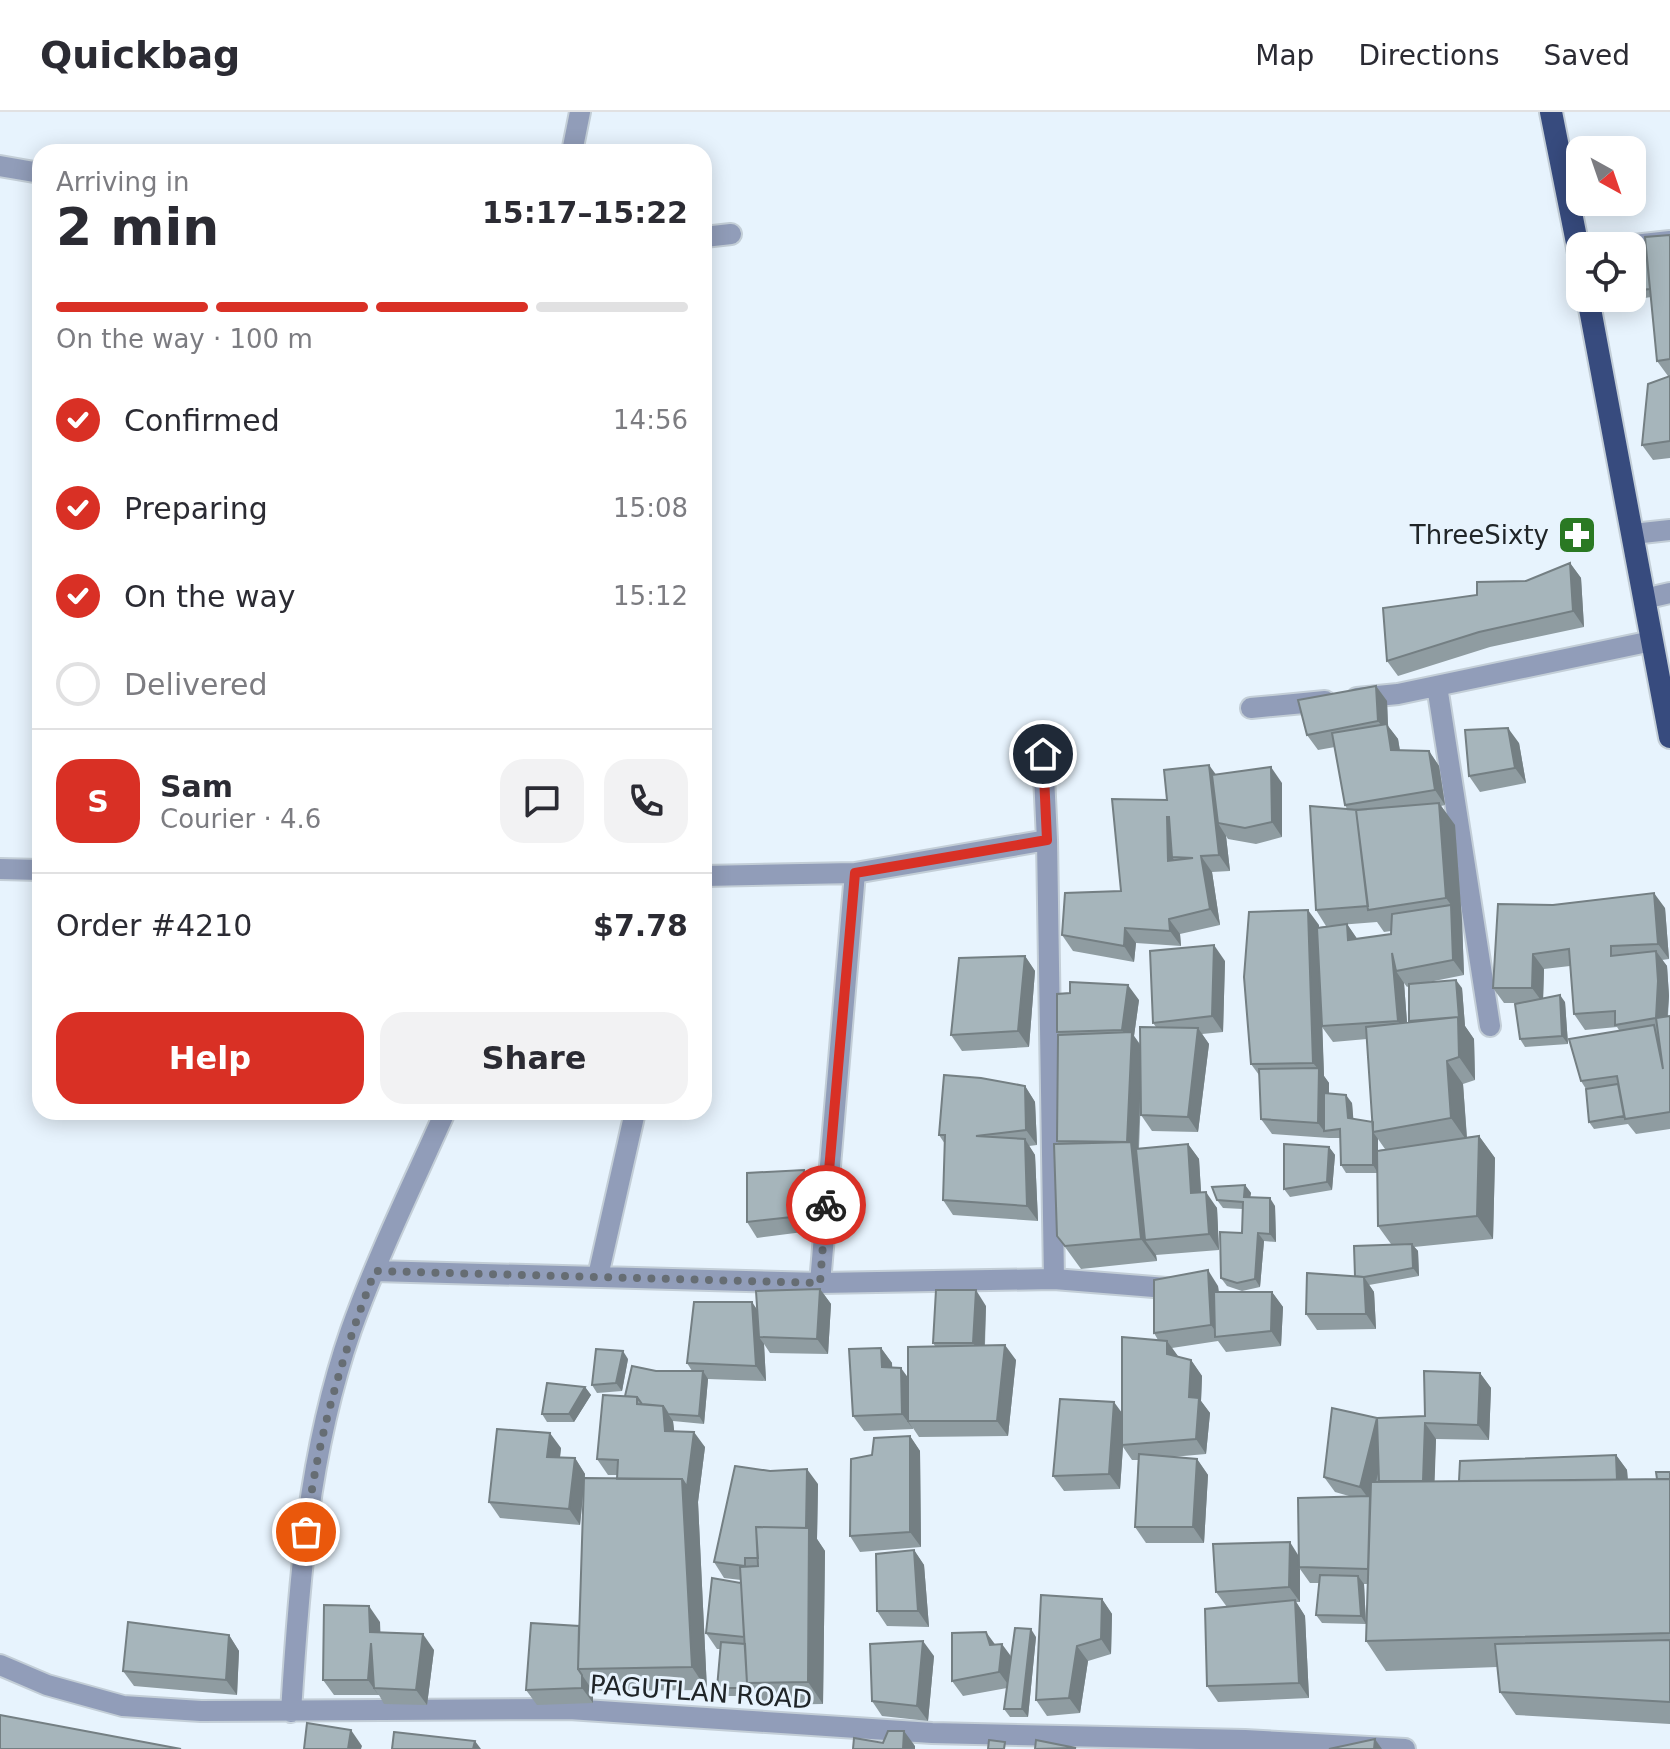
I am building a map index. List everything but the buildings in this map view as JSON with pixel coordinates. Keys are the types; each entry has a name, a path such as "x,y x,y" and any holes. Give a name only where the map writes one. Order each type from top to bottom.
{"highway":[{"path":"1551,112 1576,232"},
{"path":"1591,312 1670,737"}],"street":[{"path":"574,144 580,112"},
{"path":"0,166 32,172"},
{"path":"712,236 731,234"},
{"path":"1646,244 1670,241"},
{"path":"1633,534 1670,530"},
{"path":"1644,599 1670,593"},
{"path":"1251,708 1398,694 1652,641"},
{"path":"1437,686 1490,1026"},
{"path":"1043,754 1054,1279"},
{"path":"712,876 855,873 1047,840"},
{"path":"0,869 32,870"},
{"path":"820,1283 855,873"},
{"path":"291,1712 299,1585 309,1506 324,1430 351,1331 441,1120"},
{"path":"598,1276 633,1120"},
{"path":"375,1271 820,1283 1054,1279 1183,1290"},
{"name":"PAGUTLAN ROAD","path":"0,1665 47,1685 123,1706 201,1711 569,1709 931,1741 1405,1749"}],"way so far":[{"path":"306,1532 324,1430 351,1331 375,1271 820,1283 826,1205"}],"place":[{"name":"ThreeSixty","path":"1577,535"}],"route":[{"path":"826,1205 855,873 1047,840 1043,754"}]}
